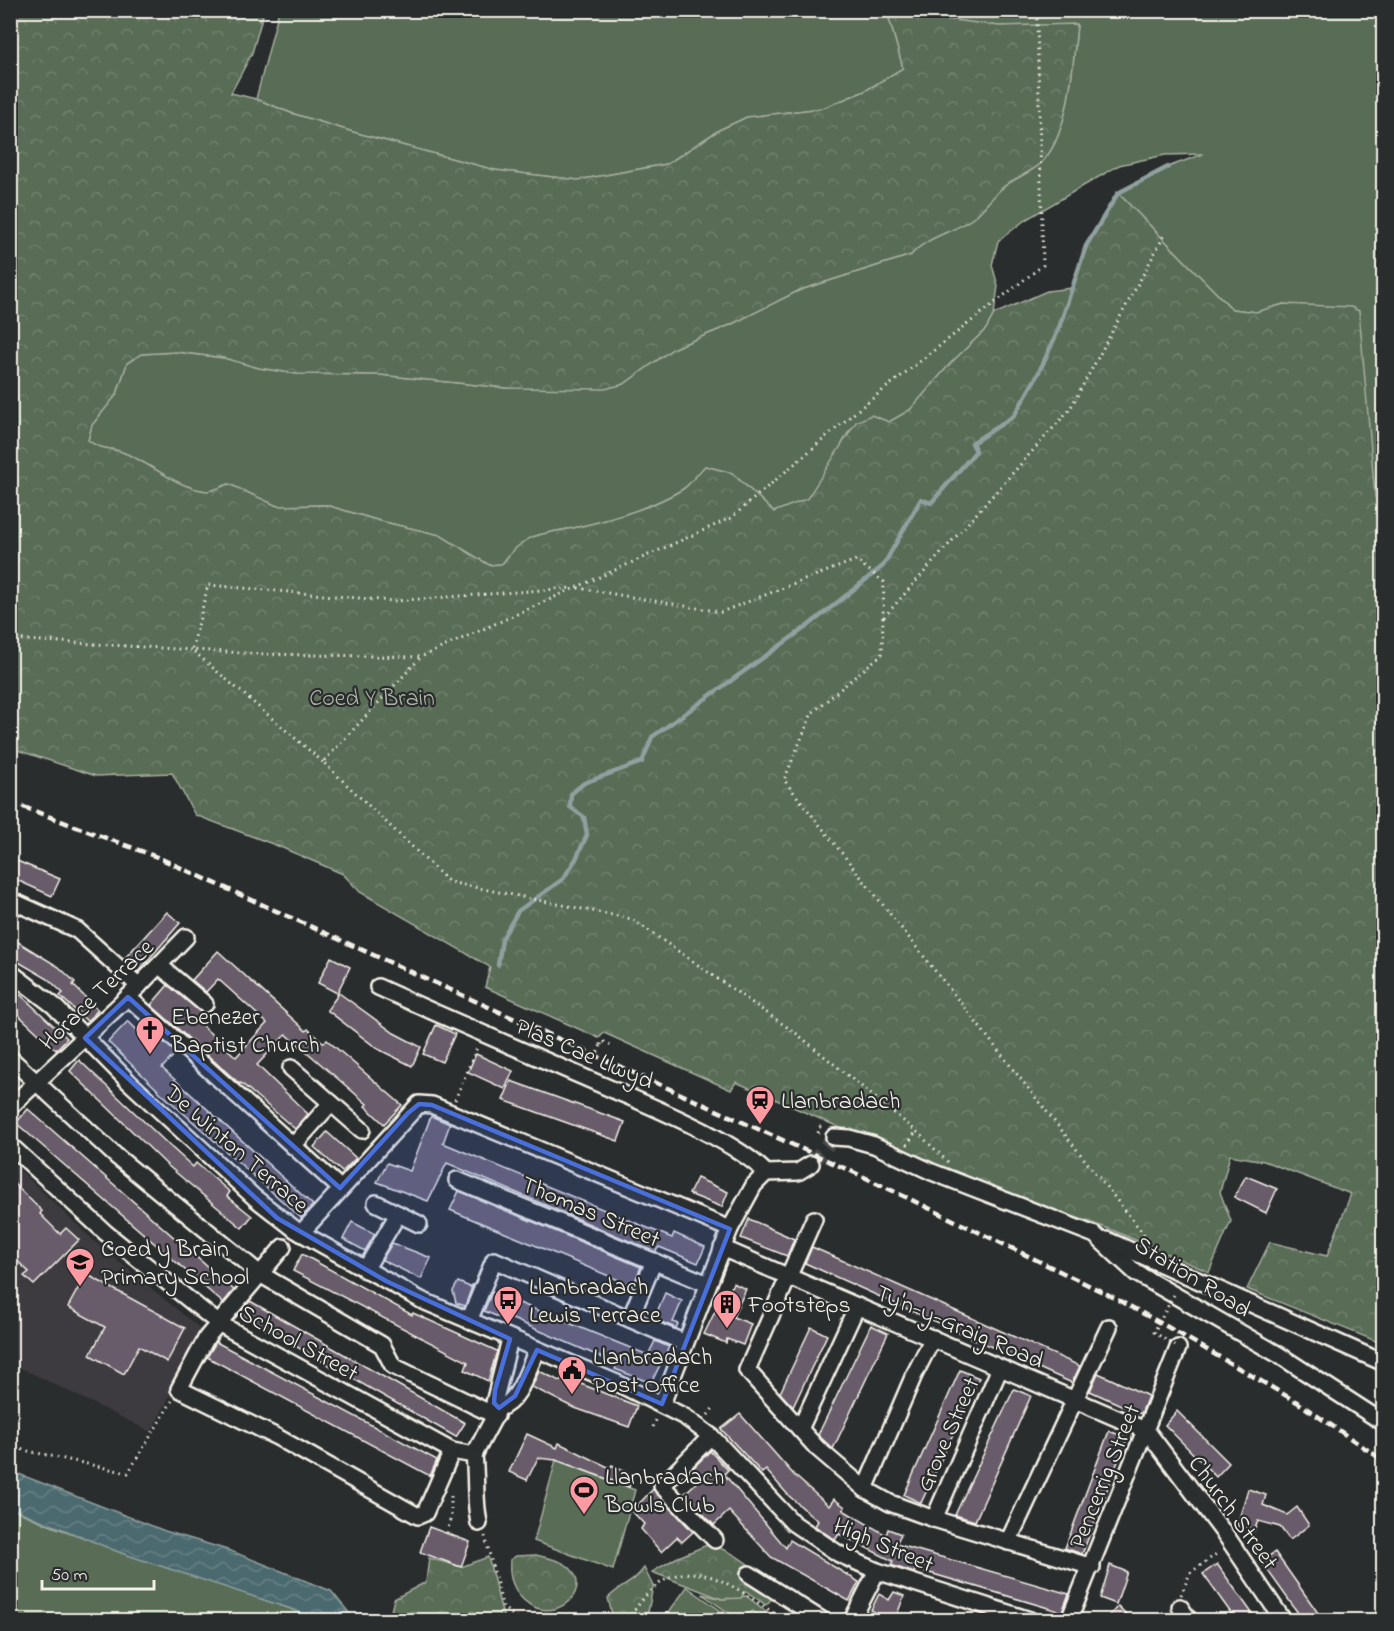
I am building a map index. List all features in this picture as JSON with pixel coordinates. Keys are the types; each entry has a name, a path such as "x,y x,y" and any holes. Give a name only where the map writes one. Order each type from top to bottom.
{"street":[{"path":"10,900 77,930 139,986"},
{"name":"Horace Terrace","path":"10,1107 128,997 186,937"},
{"path":"159,966 204,1004"},
{"name":"De Winton Terrace","path":"10,972 54,1005 85,1038 277,1218 365,1270 469,1321 662,1404"},
{"name":"Plas Cae Llwyd","path":"378,987 659,1110 756,1162 766,1173"},
{"path":"128,997 340,1188"},
{"path":"10,1058 38,1081 116,1156 260,1274 382,1345 393,1366 498,1412"},
{"path":"291,1068 362,1130"},
{"path":"293,1146 331,1103"},
{"path":"301,1233 408,1113 419,1104 432,1105 730,1229"},
{"name":"Station Road","path":"834,1137 849,1138 874,1145 932,1172 1095,1235 1136,1273 1279,1355 1383,1423"},
{"name":"School Street","path":"11,1146 106,1233 218,1323 452,1451 474,1455"},
{"path":"662,1404 722,1248 754,1185 766,1173 798,1172 811,1164"},
{"name":"Thomas Street","path":"457,1180 708,1284"},
{"path":"376,1203 420,1224"},
{"path":"365,1270 398,1214"},
{"path":"813,1219 747,1370 842,1473 865,1489 890,1503 934,1519 1092,1568"},
{"path":"1095,1235 1383,1363"},
{"path":"283,1247 207,1337 179,1389 277,1437 418,1515 425,1513 452,1451"},
{"name":"Ty'n-y-Graig Road","path":"722,1248 1147,1431"},
{"path":"469,1321 494,1260 685,1343"},
{"path":"630,1318 654,1262"},
{"path":"800,1429 857,1306"},
{"path":"1008,1542 1109,1327"},
{"path":"865,1489 914,1375 933,1338"},
{"path":"498,1412 494,1403 495,1390 510,1339"},
{"name":"Pencerrig Street","path":"1069,1620 1147,1431 1178,1348"},
{"path":"479,1523 474,1496 477,1477 474,1455 498,1412 515,1396 537,1350"},
{"name":"Grove Street","path":"934,1519 1000,1368"},
{"name":"High Street","path":"662,1404 711,1436 793,1523 839,1554 877,1571 1030,1620"},
{"name":"Church Street","path":"1147,1431 1231,1543 1283,1620"},
{"path":"711,1436 662,1485 715,1540"},
{"path":"852,1620 877,1571"},
{"path":"749,1574 822,1620"},
{"path":"1180,1607 1189,1620"}],"path":[{"path":"323,762 421,657 732,518 859,409 1043,265 1037,19 1015,10"},
{"path":"883,618 1070,409 1164,236"},
{"path":"192,650 208,585 393,601 576,587 721,612 856,560 884,582 882,654 812,713 784,780 1172,1269"},
{"path":"10,639 192,650 421,657"},
{"path":"192,650 323,762 449,882 632,920 797,1034 916,1131 954,1167"},
{"path":"457,1094 483,1034"},
{"path":"583,1059 593,1063 602,1041 614,1046"},
{"path":"1174,1295 1154,1332 1178,1348"},
{"path":"10,1447 128,1473 179,1389"},
{"path":"447,1533 452,1516 450,1490"},
{"path":"479,1523 496,1570 503,1608 520,1620"},
{"path":"1180,1607 1178,1603 1190,1573 1231,1543"},
{"path":"628,1620 635,1608 665,1578 689,1571 705,1573 784,1620"}],"highlighted area":[{"path":"128,997 340,1188 408,1113 419,1104 432,1105 730,1229 662,1404 537,1350 515,1396 499,1408 494,1403 495,1390 510,1339 386,1281 277,1218 85,1038"}],"shaded area":[{"name":"Coed y Brain Primary School","path":"10,1161 96,1243 203,1331 151,1432 11,1363"}],"green space":[{"path":"279,10 887,11 903,68 865,91 823,108 747,117 719,130 667,164 578,180 495,170 353,132 291,113 256,99"},
{"name":"Coed Y Brain","path":"10,11 264,11 252,53 231,93 256,99 291,113 353,132 495,170 578,180 667,164 719,130 747,117 823,108 865,91 903,68 887,11 999,26 1077,24 1064,118 1050,152 1036,167 1005,185 973,218 925,243 911,255 800,290 730,325 674,348 624,384 605,389 506,388 380,375 297,374 259,368 224,358 176,352 141,354 127,363 117,394 92,425 88,440 96,445 133,457 174,480 196,489 210,491 229,484 277,506 326,505 440,535 489,565 502,564 519,545 535,536 618,516 671,496 686,487 705,466 732,473 774,512 807,499 856,422 871,415 889,422 910,410 950,364 986,329 994,314 1047,291 1072,288 1086,246 1118,193 1232,309 1256,312 1284,304 1351,307 1359,311 1375,496 1384,518 1383,1344 1247,1289 1270,1242 1327,1256 1351,1194 1264,1161 1230,1155 1220,1192 1231,1221 1209,1272 1112,1230 981,1184 859,1136 736,1082 731,1090 604,1033 599,1038 485,987 490,967 360,892 343,874 278,846 195,815 172,773 96,776 11,748"},
{"path":"902,11 1383,11 1383,518 1284,304 1256,312 1232,309 1118,193 1168,167 1203,154 1165,155 1119,165 1025,220 998,241 992,265 998,286 994,314 986,329 950,364 910,410 889,422 871,415 849,431 829,468 807,499 774,512 732,473 705,466 686,487 658,502 605,520 535,536 519,545 502,564 489,565 439,535 326,505 277,506 229,484 210,491 196,489 174,480 133,457 96,445 88,440 92,425 117,394 127,363 141,354 176,352 224,358 259,368 297,374 380,375 506,388 624,384 674,348 730,325 800,290 911,255 924,243 973,218 1001,189 1036,168 1050,152 1064,118 1077,25 999,26 929,18"},
{"name":"Llanbradach Bowls Club","path":"556,1460 635,1490 613,1570 534,1541"},
{"path":"10,1508 54,1527 291,1609 312,1620 11,1620"},
{"path":"707,1545 728,1551 746,1563 755,1570 775,1595 766,1605 746,1591 741,1598 722,1599 652,1572 676,1558"},
{"path":"536,1555 563,1563 570,1568 576,1578 577,1588 565,1604 554,1609 543,1609 531,1605 516,1591 511,1579 510,1560 516,1556"},
{"path":"488,1557 504,1620 389,1620 394,1599 426,1582 429,1558 461,1567"},
{"path":"644,1568 653,1586 648,1612 630,1619 612,1614 608,1598 635,1578"},
{"path":"687,1587 734,1620 663,1620"},
{"path":"702,1594 722,1599 746,1596 778,1620 761,1620 753,1611 739,1620"}],"water":[{"path":"11,1471 165,1531 231,1551 331,1591 355,1620 312,1620 291,1609 121,1553 11,1508"}],"building":[{"path":"10,858 60,879 52,896 10,877"},
{"path":"167,912 180,923 138,972 124,959"},
{"path":"10,937 59,967 98,1010 87,1021 60,996 63,993 48,979 10,957"},
{"path":"218,951 306,1031 308,1029 324,1043 327,1040 402,1105 384,1124 365,1106 367,1104 286,1034 257,1065 308,1114 295,1129 240,1084 151,1005 168,985 202,1013 196,1020 236,1057 267,1023 218,979 206,992 192,980"},
{"path":"331,957 350,967 337,993 318,983"},
{"path":"10,985 67,1038 56,1050 10,1007"},
{"path":"339,993 394,1033 421,1047 412,1066 378,1049 327,1010"},
{"path":"128,1021 143,1036 149,1029 176,1053 162,1068 313,1205 301,1218 163,1095 108,1042"},
{"path":"436,1025 455,1034 442,1062 423,1054"},
{"path":"476,1054 513,1071 505,1089 468,1072"},
{"path":"79,1060 193,1167 196,1163 230,1192 227,1196 252,1216 242,1228 167,1165 70,1071"},
{"path":"511,1081 625,1122 618,1141 503,1100"},
{"path":"28,1109 234,1290 223,1303 16,1123"},
{"path":"431,1116 450,1124 443,1143 672,1238 674,1233 705,1247 698,1263 659,1247 655,1252 447,1163 428,1201 377,1182 387,1163 410,1171"},
{"path":"327,1132 356,1158 342,1172 314,1147"},
{"path":"1246,1176 1277,1189 1266,1213 1234,1197"},
{"path":"697,1178 728,1192 722,1207 689,1194"},
{"path":"10,1180 42,1211 40,1214 60,1234 66,1228 79,1240 34,1285 24,1276 29,1272 10,1254"},
{"path":"459,1191 641,1267 633,1286 450,1210"},
{"path":"749,1219 794,1239 787,1256 741,1238"},
{"path":"352,1222 375,1234 365,1251 343,1239"},
{"path":"392,1243 431,1258 421,1279 382,1260"},
{"path":"812,1247 1080,1366 1072,1383 805,1263"},
{"path":"302,1254 412,1315 413,1313 497,1351 488,1381 465,1370 468,1362 293,1271"},
{"path":"86,1274 185,1328 167,1362 139,1346 124,1374 90,1355 105,1327 68,1307"},
{"path":"458,1282 470,1287 473,1284 465,1306 456,1303 453,1291"},
{"name":"Footsteps","path":"733,1283 746,1289 733,1317 751,1324 743,1345 727,1339 726,1343 704,1334 726,1289 730,1290"},
{"path":"492,1292 648,1355 655,1341 669,1347 651,1383 615,1369 617,1364 503,1315 501,1318 484,1311"},
{"path":"665,1293 682,1301 673,1322 678,1324 676,1328 654,1319"},
{"path":"250,1301 465,1423 456,1437 239,1314"},
{"path":"871,1325 888,1333 833,1449 818,1435"},
{"path":"811,1327 827,1335 793,1407 780,1393"},
{"path":"216,1342 437,1460 430,1476 207,1357"},
{"path":"960,1370 979,1378 921,1503 904,1495"},
{"path":"539,1371 560,1381 563,1377 637,1406 629,1427 572,1407 532,1387"},
{"path":"1098,1373 1148,1396 1141,1414 1090,1391"},
{"path":"1014,1389 1031,1396 975,1521 955,1515"},
{"path":"1177,1411 1229,1463 1216,1477 1165,1425"},
{"path":"740,1414 794,1475 829,1506 834,1499 845,1507 843,1510 886,1535 888,1529 901,1534 896,1544 1069,1594 1062,1612 916,1569 914,1573 891,1565 893,1561 839,1534 835,1540 815,1526 818,1521 789,1496 766,1470 762,1473 721,1429"},
{"path":"1109,1431 1127,1438 1082,1554 1065,1548"},
{"path":"527,1434 557,1448 559,1443 610,1468 612,1465 633,1476 629,1487 556,1460 538,1458 527,1480 509,1472"},
{"path":"710,1451 728,1470 724,1474 786,1548 790,1540 859,1582 849,1601 771,1557 729,1511 714,1525 684,1494 696,1483 690,1477 696,1471 693,1468"},
{"path":"653,1489 693,1532 682,1542 677,1537 661,1552 641,1529 644,1524 632,1511"},
{"path":"1248,1489 1266,1495 1263,1505 1287,1515 1297,1507 1309,1525 1290,1540 1280,1527 1258,1521 1254,1531 1237,1526"},
{"path":"429,1527 470,1542 461,1567 420,1552"},
{"path":"1275,1552 1323,1620 1303,1620 1261,1561"},
{"path":"1217,1564 1257,1620 1236,1620 1203,1574"},
{"path":"1110,1565 1127,1572 1116,1604 1100,1598"},
{"path":"894,1592 904,1596 895,1620 874,1620 877,1613 871,1610 879,1594 889,1600"},
{"path":"1118,1606 1132,1620 1105,1620"}],"waterway":[{"path":"498,965 502,939 518,911 563,879 576,859 587,835 584,817 570,807 571,794 584,783 642,762 652,737 809,625 883,566 921,499 931,503 976,451 972,443 1014,416 1038,374 1058,331 1086,246 1118,193 1168,167"}],"tunnel":[{"path":"811,1164 834,1137"}],"railway":[{"path":"10,802 157,857 864,1177 1107,1294 1166,1326 1297,1402 1384,1461"}],"place":[{"name":"Ebenezer Baptist Church","path":"150,1056"},
{"name":"Llanbradach","path":"760,1126"},
{"name":"Coed y Brain Primary School","path":"80,1288"},
{"name":"Llanbradach Lewis Terrace","path":"508,1326"},
{"name":"Footsteps","path":"727,1330"},
{"name":"Llanbradach Post Office","path":"572,1396"},
{"name":"Llanbradach Bowls Club","path":"584,1516"}]}
